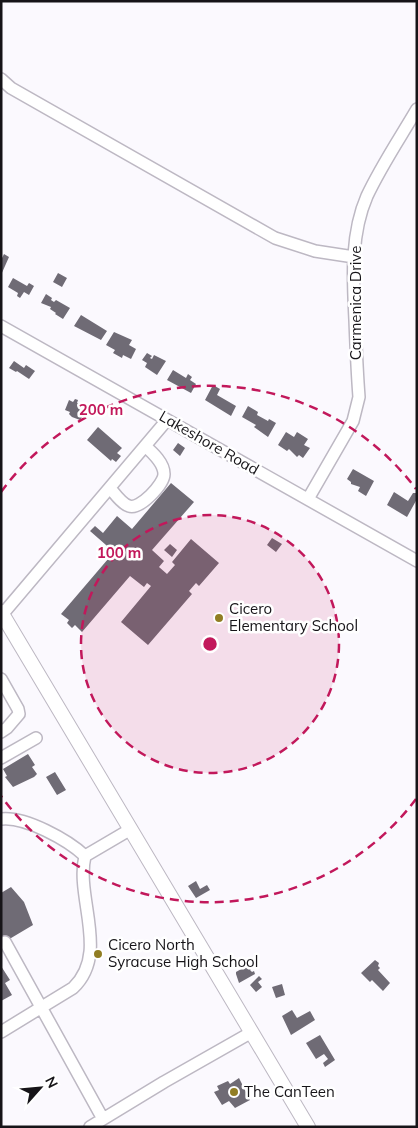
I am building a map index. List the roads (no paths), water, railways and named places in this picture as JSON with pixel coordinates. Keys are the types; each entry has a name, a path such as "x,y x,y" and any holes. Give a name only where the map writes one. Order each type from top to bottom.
{"main road":[{"path":"2,614 308,1127"}],"street":[{"path":"1,79 11,88 275,238 315,251 354,257"},
{"name":"Carmenica Drive","path":"308,500 353,421 357,410 359,397 353,276 359,224 367,197 417,110"},
{"name":"Lakeshore Road","path":"1,326 417,561"},
{"path":"2,614 167,420"},
{"path":"110,488 129,506 136,507 151,495 163,480 164,473 161,464 145,446"},
{"path":"1,679 19,714 1,732"},
{"path":"1,758 36,738"},
{"path":"1,819 20,820 69,843 85,856"},
{"path":"85,856 131,829"},
{"path":"1,1032 41,1009 82,981 86,971 90,947 82,876 85,856"},
{"path":"5,942 103,1119"},
{"path":"90,1127 252,1032"}],"place":[{"name":"Cicero Elementary School","path":"219,618"},
{"name":"Cicero North Syracuse High School","path":"98,954"},
{"name":"The CanTeen","path":"234,1092"}]}
